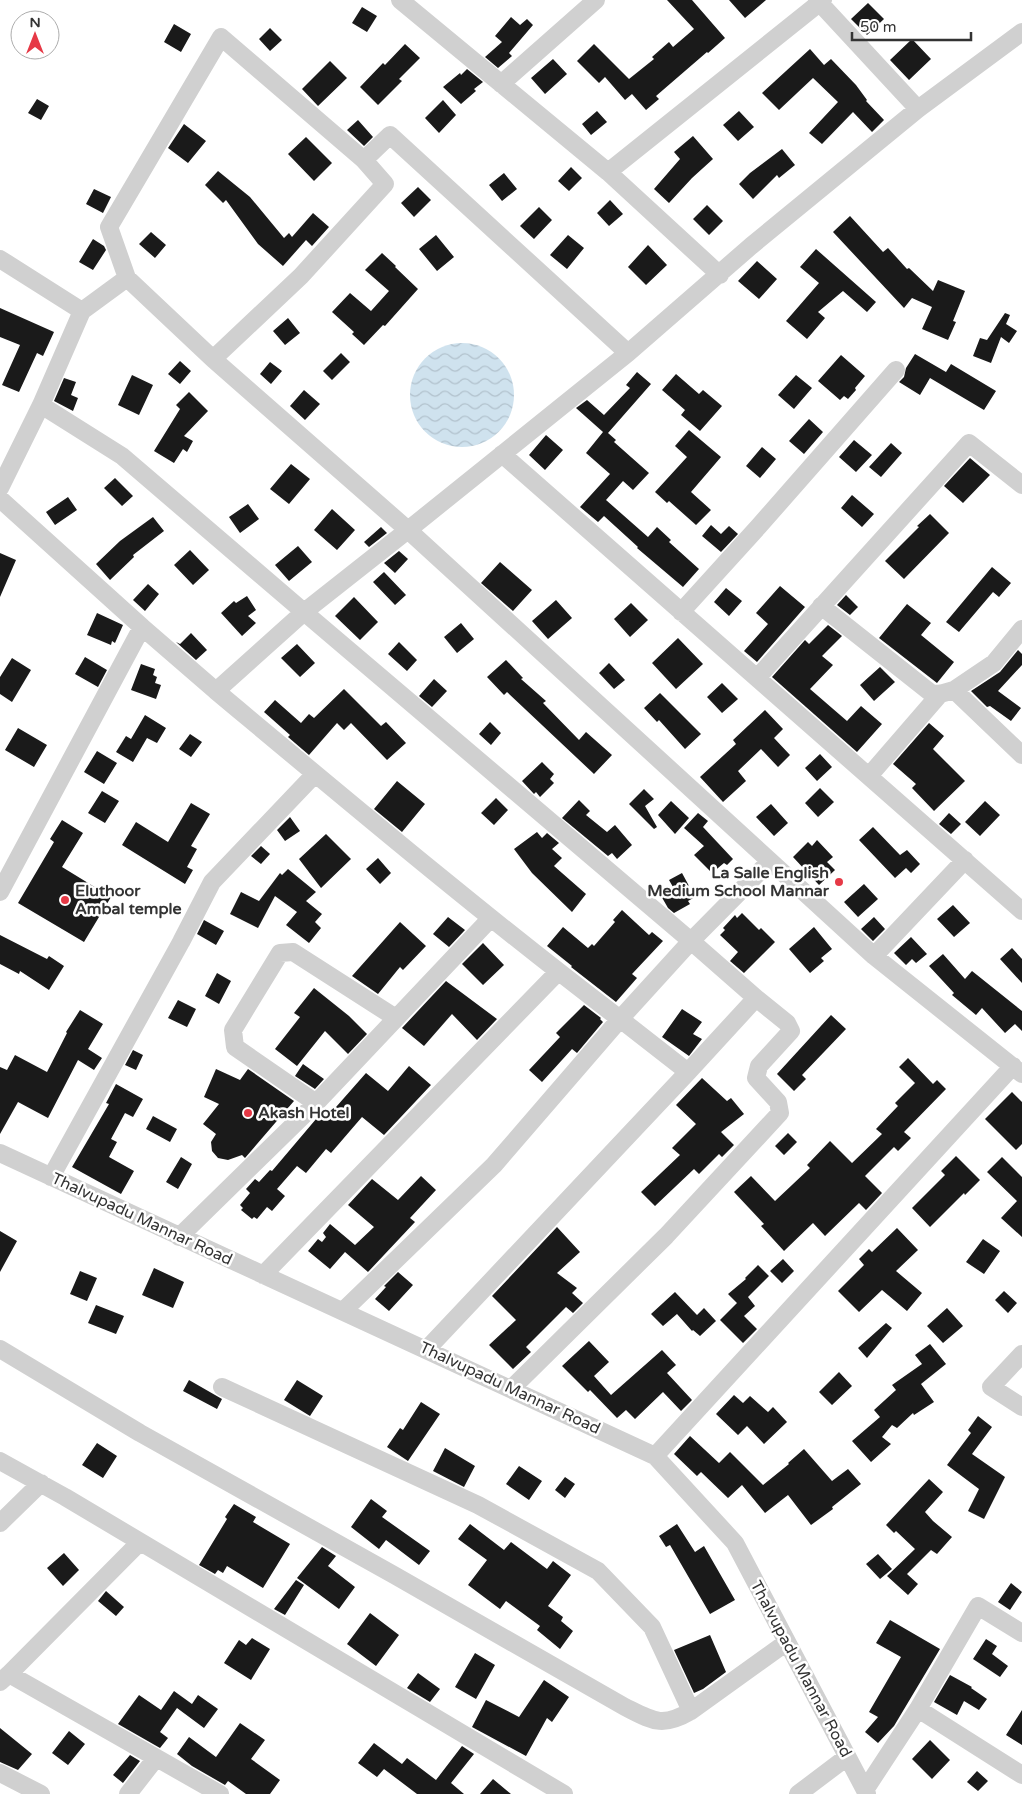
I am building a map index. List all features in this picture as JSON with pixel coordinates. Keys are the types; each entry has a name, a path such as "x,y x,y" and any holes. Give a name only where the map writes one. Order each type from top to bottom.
{"street":[{"path":"400,0 608,172 720,275"},
{"path":"501,84 596,0"},
{"path":"608,172 820,1 918,109"},
{"path":"216,691 304,612 628,353 720,275 751,246 918,109 1022,32"},
{"path":"214,359 301,276 384,184 364,160 221,37 109,226 127,278 214,359 408,530 874,956 1017,1070 656,1456"},
{"path":"364,160 390,136 628,353"},
{"path":"0,259 82,311"},
{"path":"0,488 41,405 82,311 127,278"},
{"path":"681,612 896,370"},
{"path":"41,405 122,456 756,998 787,1022 792,1031 759,1066 756,1078 778,1102 780,1113 666,1236 512,1388"},
{"path":"757,678 968,443 1022,485"},
{"path":"502,454 1022,910"},
{"path":"0,499 142,627 315,774 558,972 688,1072"},
{"path":"820,606 931,694 947,692 1022,755"},
{"path":"0,892 142,627"},
{"path":"869,776 947,692 994,663 1022,629"},
{"path":"51,1177 212,882 315,774"},
{"path":"874,956 965,860"},
{"path":"343,1311 494,1165 620,1019 691,941 770,861"},
{"path":"179,1237 316,1103 491,918"},
{"path":"316,1103 235,1047 233,1030 280,953 293,952 396,1018"},
{"path":"263,1274 558,972"},
{"path":"427,1349 756,998"},
{"name":"Thalvupadu Mannar Road","path":"0,1153 656,1456 735,1543 866,1792"},
{"path":"0,1349 140,1434 625,1707 654,1721 677,1720 787,1642"},
{"path":"1022,1354 990,1387 1022,1407"},
{"path":"222,1387 478,1505 598,1571 652,1627 691,1711"},
{"path":"0,1461 41,1483 564,1794"},
{"path":"0,1523 41,1483"},
{"path":"140,1542 4,1678 220,1794"},
{"path":"866,1792 918,1709 978,1606 1022,1633"},
{"path":"918,1709 1022,1775"},
{"path":"798,1794 847,1757"},
{"path":"128,1794 156,1758"},
{"path":"0,1773 41,1794"}],"water":[{"path":"462,343 482,347 491,351 499,358 506,366 510,375 514,395 510,415 506,424 499,432 491,439 482,443 462,447 442,443 433,439 425,432 418,424 414,415 410,395 414,375 418,366 425,358 433,351 442,347"}],"building":[{"path":"667,0 692,0 725,38 656,96 659,99 646,110 632,94 625,100 605,77 599,83 577,61 594,44 629,79 654,59 652,57 669,42 673,47 694,29"},
{"path":"729,0 766,0 745,18"},
{"path":"868,3 884,19 867,35 851,19"},
{"path":"362,7 377,16 367,32 352,23"},
{"path":"511,17 520,25 527,19 533,25 509,53 512,56 498,68 485,57 502,42 495,36"},
{"path":"174,24 191,34 181,52 164,42"},
{"path":"270,28 282,40 270,51 259,39"},
{"path":"912,39 931,59 909,80 890,60"},
{"path":"405,44 420,58 399,79 402,81 378,105 360,87"},
{"path":"810,49 824,65 831,59 856,85 866,101 884,120 872,132 853,112 822,144 809,133 838,102 813,78 779,110 762,93"},
{"path":"553,59 567,74 545,94 531,78"},
{"path":"330,61 347,78 318,106 302,89"},
{"path":"467,69 483,82 461,104 443,87"},
{"path":"37,99 49,106 41,120 28,113"},
{"path":"443,100 456,115 439,133 425,118"},
{"path":"597,111 607,122 591,135 582,124"},
{"path":"739,111 754,127 738,141 723,125"},
{"path":"358,120 373,137 364,146 347,130"},
{"path":"184,124 206,141 188,163 168,148"},
{"path":"693,136 713,159 669,203 654,189 680,159 674,152"},
{"path":"306,137 332,163 314,181 288,154"},
{"path":"782,149 795,165 779,178 777,175 753,199 739,184 750,173"},
{"path":"571,167 582,178 569,191 558,181"},
{"path":"218,171 250,197 284,238 289,233 292,237 313,213 329,227 312,246 306,240 283,266 258,244 226,200 223,203 205,185"},
{"path":"504,173 517,189 502,201 489,185"},
{"path":"418,187 431,200 414,217 401,203"},
{"path":"94,189 111,197 103,213 86,204"},
{"path":"610,200 623,214 609,226 597,213"},
{"path":"707,205 723,221 709,235 693,219"},
{"path":"539,207 552,220 534,239 520,226"},
{"path":"850,216 883,252 888,248 907,269 909,268 933,291 938,280 965,291 953,321 956,322 948,340 922,329 932,307 912,298 904,308 833,232"},
{"path":"151,232 166,245 155,258 139,244"},
{"path":"436,235 454,257 437,271 419,249"},
{"path":"568,235 584,248 567,269 550,255"},
{"path":"93,239 104,246 106,250 93,270 79,262"},
{"path":"648,245 667,265 646,285 628,267"},
{"path":"816,249 876,302 867,312 843,291 818,312 825,318 807,339 786,321 819,283 800,267"},
{"path":"382,253 418,289 385,326 383,325 364,345 352,334 354,332 332,312 350,293 371,311 389,291 365,270"},
{"path":"757,261 777,279 759,299 738,281"},
{"path":"0,308 54,332 43,356 37,353 19,392 2,385 20,345 0,337"},
{"path":"1005,313 1010,315 1006,324 1017,331 1009,343 1001,337 991,363 973,356 980,338 987,340"},
{"path":"288,318 300,333 285,345 273,331"},
{"path":"341,353 350,362 332,380 323,371"},
{"path":"915,354 946,372 951,364 996,391 984,410 930,378 920,395 899,382 904,377 906,368"},
{"path":"841,355 865,376 848,399 844,396 840,400 818,381"},
{"path":"180,361 191,371 180,384 168,374"},
{"path":"270,362 282,371 271,384 260,374"},
{"path":"637,372 651,384 608,433 616,440 614,442 649,473 633,490 623,481 606,500 648,537 657,527 671,540 669,542 699,569 683,587 637,548 604,516 598,522 580,507 610,474 586,453 603,432 576,408 587,400 604,415 630,388 626,385"},
{"path":"676,374 699,394 703,390 722,406 700,431 681,415 685,410 662,390"},
{"path":"132,375 153,385 139,415 118,405"},
{"path":"796,375 812,388 794,409 778,395"},
{"path":"64,378 76,382 71,395 78,398 73,411 54,401"},
{"path":"304,390 320,404 305,420 290,406"},
{"path":"189,392 208,411 184,436 193,441 187,452 183,449 174,463 154,451 180,409 176,405"},
{"path":"809,419 823,432 804,454 789,441"},
{"path":"689,430 721,457 691,492 711,510 696,525 669,501 667,503 655,492 687,457 675,446"},
{"path":"546,435 563,450 545,470 529,455"},
{"path":"854,440 872,455 856,472 839,457"},
{"path":"891,443 902,453 881,477 869,467"},
{"path":"762,447 776,459 760,478 746,466"},
{"path":"970,458 990,475 963,503 944,486"},
{"path":"291,464 310,479 289,504 270,489"},
{"path":"115,478 133,496 122,506 104,488"},
{"path":"852,495 874,514 862,527 841,508"},
{"path":"68,497 77,510 55,525 46,512"},
{"path":"248,504 259,519 240,533 229,517"},
{"path":"332,509 355,530 337,550 314,530"},
{"path":"930,514 949,533 904,579 885,561"},
{"path":"153,517 164,531 133,555 134,557 110,580 96,564 120,541"},
{"path":"711,525 721,534 729,526 738,534 721,552 702,536"},
{"path":"381,527 387,533 369,547 364,542"},
{"path":"298,546 312,562 289,581 275,565"},
{"path":"190,550 209,570 193,585 174,565"},
{"path":"399,551 408,559 395,573 384,563"},
{"path":"0,553 16,560 0,597"},
{"path":"500,562 532,590 513,611 481,583"},
{"path":"992,567 1011,583 999,597 993,592 959,632 946,622"},
{"path":"384,572 406,595 395,605 373,582"},
{"path":"148,584 159,594 145,611 133,600"},
{"path":"780,586 805,607 757,662 744,651 768,624 756,613"},
{"path":"726,588 742,601 729,616 714,602"},
{"path":"846,595 858,607 850,615 837,605"},
{"path":"247,596 256,610 248,616 256,623 242,636 221,613 234,601 236,603"},
{"path":"354,597 378,622 360,640 335,616"},
{"path":"556,600 572,618 548,639 532,621"},
{"path":"631,603 648,620 630,637 614,619"},
{"path":"907,604 931,623 921,635 954,662 937,683 879,638"},
{"path":"97,613 123,625 115,643 112,641 111,645 87,635"},
{"path":"461,623 474,639 457,653 444,637"},
{"path":"828,625 842,636 822,656 833,665 810,689 847,721 861,706 882,724 857,752 772,677 805,640 809,644"},
{"path":"191,633 207,650 196,660 176,642 180,644"},
{"path":"678,638 703,664 676,689 652,663"},
{"path":"399,642 417,660 407,671 388,654"},
{"path":"297,644 315,663 300,677 281,658"},
{"path":"1018,650 1022,654 1022,665 998,691 1021,708 1011,721 990,706 987,707 971,691 1000,672"},
{"path":"85,657 107,670 98,687 75,674"},
{"path":"12,658 31,670 12,702 0,694 0,677"},
{"path":"506,660 523,678 521,679 546,701 543,703 579,740 586,732 612,755 594,774 507,692 504,695 487,677"},
{"path":"609,663 625,680 614,689 599,673"},
{"path":"141,664 155,669 153,675 157,677 155,683 161,685 156,699 131,690"},
{"path":"880,667 895,682 874,701 860,685"},
{"path":"434,679 447,691 432,707 419,696"},
{"path":"722,683 738,699 722,713 707,697"},
{"path":"344,689 381,726 386,722 406,743 387,760 351,723 344,730 337,723 309,755 264,712 275,700 301,723 309,714 314,718"},
{"path":"660,693 701,734 685,749 659,720 657,722 644,708"},
{"path":"765,710 783,729 774,738 790,755 778,767 761,749 738,771 746,781 723,802 700,777 736,744 733,740"},
{"path":"145,715 166,728 157,743 147,738 133,762 116,752 126,736 131,739"},
{"path":"490,722 501,733 491,745 479,734"},
{"path":"929,723 944,736 933,749 965,781 934,811 912,788 916,784 893,764"},
{"path":"18,728 47,745 34,767 5,750"},
{"path":"190,734 202,742 191,757 179,749"},
{"path":"97,751 117,763 104,784 84,772"},
{"path":"820,754 832,767 817,781 805,768"},
{"path":"542,762 554,774 550,779 554,783 540,797 536,792 534,794 522,781"},
{"path":"397,781 425,804 402,832 374,809"},
{"path":"820,788 834,802 818,817 805,803"},
{"path":"644,789 654,799 645,806 657,827 654,829 629,804"},
{"path":"102,791 119,801 105,823 88,813"},
{"path":"496,798 508,810 494,825 481,813"},
{"path":"579,800 590,811 586,815 607,832 615,825 632,845 617,859 612,853 608,856 562,818"},
{"path":"671,801 689,818 675,834 658,815"},
{"path":"985,801 1000,815 980,836 965,822"},
{"path":"191,803 210,814 191,846 197,849 187,867 193,870 185,884 122,845 136,822 168,842"},
{"path":"771,804 788,823 774,836 756,817"},
{"path":"698,813 708,821 703,827 733,859 727,865 724,863 712,873 694,855 704,846 684,828"},
{"path":"949,813 961,824 951,834 939,824"},
{"path":"290,817 300,831 285,841 277,830"},
{"name":"Eluthoor Ambal temple","path":"62,820 83,833 62,867 111,897 84,942 18,903 54,842 50,839"},
{"path":"873,827 900,855 907,850 920,864 911,873 906,868 895,878 859,840"},
{"path":"537,832 542,838 547,833 559,843 552,849 562,858 554,866 586,894 572,912 532,873 514,849"},
{"path":"326,834 351,859 321,888 299,859"},
{"path":"817,840 833,857 827,862 835,870 819,885 793,857 808,842 812,846"},
{"path":"261,846 270,854 261,864 251,856"},
{"path":"378,858 391,873 380,884 366,869"},
{"path":"288,869 316,892 306,901 322,914 315,922 321,928 309,943 286,925 297,912 275,896 258,928 230,914 241,892 259,901 280,873 282,875"},
{"path":"682,873 695,897 688,901 690,904 674,913 668,908 660,894 673,887 669,880"},
{"path":"864,884 878,899 858,917 844,902"},
{"path":"953,905 970,923 954,937 937,919"},
{"path":"622,910 649,935 652,932 663,941 632,974 637,978 616,1002 547,946 563,927 588,948 592,944 594,946 615,922 613,920"},
{"path":"742,913 759,930 761,928 775,942 744,973 730,961 738,952 720,935 725,930 723,928 735,915 737,918"},
{"path":"448,917 465,930 449,947 433,934"},
{"path":"874,917 885,929 873,941 861,929"},
{"path":"204,920 224,931 216,945 197,934"},
{"path":"400,922 426,946 403,970 400,967 378,994 352,976"},
{"path":"814,927 832,949 821,958 824,961 810,973 789,949"},
{"path":"0,935 47,959 49,956 64,966 49,990 20,971 19,974 0,964"},
{"path":"911,937 927,954 916,963 912,959 906,965 894,953"},
{"path":"483,943 504,965 483,985 462,964"},
{"path":"1012,948 1022,959 1022,983 1000,959"},
{"path":"943,954 965,979 972,971 1022,1011 1022,1031 1015,1024 1005,1033 982,1008 976,1015 952,995 954,993 929,966"},
{"path":"217,973 231,981 219,1004 205,996"},
{"path":"446,981 497,1019 477,1040 452,1014 424,1046 402,1028"},
{"path":"314,988 349,1016 367,1034 348,1054 325,1031 297,1066 275,1049 300,1017 294,1013"},
{"path":"178,1000 196,1009 187,1027 168,1018"},
{"path":"584,1005 601,1018 603,1022 577,1053 572,1049 542,1082 529,1070 560,1037 556,1033"},
{"path":"682,1009 702,1022 693,1034 702,1039 689,1056 662,1037"},
{"path":"80,1010 103,1024 88,1049 102,1058 94,1070 78,1060 48,1118 18,1102 0,1134 0,1067 7,1070 15,1055 47,1072 66,1032"},
{"path":"831,1015 846,1029 802,1075 806,1079 794,1091 777,1074"},
{"path":"133,1050 143,1055 136,1070 125,1065"},
{"path":"908,1058 933,1084 937,1080 946,1089 904,1132 911,1138 898,1151 894,1147 865,1176 882,1193 866,1210 859,1203 825,1236 813,1223 784,1251 761,1226 764,1224 734,1192 751,1176 775,1201 810,1168 807,1165 830,1141 852,1163 882,1134 876,1129 898,1106 895,1103 915,1083 899,1067"},
{"path":"303,1064 324,1079 315,1089 295,1076"},
{"path":"409,1066 431,1085 384,1135 362,1117 331,1153 326,1149 306,1173 297,1166 277,1189 285,1196 272,1211 267,1207 257,1219 254,1217 252,1219 241,1210 243,1208 240,1205 250,1193 246,1189 255,1179 259,1182 270,1170 272,1171 322,1112 329,1115 366,1073 388,1091"},
{"name":"Akash Hotel","path":"216,1069 240,1080 248,1069 294,1101 245,1158 242,1155 228,1160 218,1158 212,1151 211,1142 216,1134 203,1124 219,1104 204,1097"},
{"path":"702,1078 727,1101 731,1098 744,1114 721,1132 734,1145 722,1157 719,1154 699,1174 694,1169 655,1206 641,1192 680,1155 672,1148 696,1124 676,1105"},
{"path":"116,1084 143,1099 133,1117 125,1113 111,1139 117,1142 109,1157 134,1171 121,1194 72,1167 109,1104 106,1103"},
{"path":"1012,1092 1022,1102 1022,1144 1016,1150 985,1119"},
{"path":"153,1116 177,1129 170,1142 146,1129"},
{"path":"788,1133 797,1142 784,1155 775,1146"},
{"path":"956,1156 980,1180 930,1227 912,1208 945,1175 941,1171"},
{"path":"181,1157 192,1164 178,1189 166,1182"},
{"path":"1002,1157 1022,1177 1022,1237 1001,1218 1017,1201 987,1172"},
{"path":"421,1176 436,1190 410,1218 415,1222 368,1272 345,1252 330,1269 308,1251 318,1239 322,1242 326,1237 323,1233 330,1224 355,1245 374,1227 348,1205 372,1179 398,1200"},
{"path":"557,1227 580,1252 557,1273 577,1288 572,1293 583,1303 573,1313 566,1307 526,1347 531,1352 513,1369 489,1345 516,1320 492,1296"},
{"path":"897,1228 918,1250 896,1271 922,1293 907,1311 882,1290 859,1312 838,1291 864,1265 859,1259 869,1249 872,1252"},
{"path":"0,1231 17,1241 0,1272"},
{"path":"983,1239 1000,1251 984,1274 966,1262"},
{"path":"783,1259 794,1271 782,1283 770,1271"},
{"path":"758,1265 769,1276 748,1297 755,1306 744,1316 757,1329 743,1343 720,1320 737,1303 728,1294 746,1279"},
{"path":"154,1268 184,1282 173,1308 142,1295"},
{"path":"80,1271 97,1278 87,1301 70,1294"},
{"path":"398,1272 413,1285 389,1311 375,1299 386,1287 384,1286"},
{"path":"1004,1291 1017,1303 1008,1313 995,1300"},
{"path":"675,1292 697,1315 704,1308 716,1321 700,1336 692,1331 677,1314 663,1326 651,1314"},
{"path":"96,1305 124,1316 116,1334 88,1323"},
{"path":"947,1308 963,1326 943,1343 927,1326"},
{"path":"886,1323 892,1328 867,1358 858,1348"},
{"path":"589,1341 609,1362 594,1376 611,1395 662,1350 676,1365 667,1373 692,1400 681,1411 663,1392 635,1419 626,1410 617,1418 590,1390 588,1392 562,1366"},
{"path":"930,1344 946,1364 921,1384 934,1402 914,1415 913,1413 897,1428 892,1425 882,1437 891,1444 871,1462 852,1441 880,1417 874,1410 896,1390 892,1385 922,1364 915,1355"},
{"path":"839,1372 852,1386 832,1405 819,1392"},
{"path":"189,1380 222,1399 217,1409 183,1391"},
{"path":"297,1380 323,1396 310,1416 284,1400"},
{"path":"734,1395 743,1403 750,1396 768,1412 773,1407 787,1422 764,1444 747,1426 738,1435 716,1414"},
{"path":"421,1402 440,1414 408,1461 387,1447 400,1428 403,1430"},
{"path":"978,1416 992,1427 972,1454 1005,1477 984,1519 968,1511 979,1489 947,1465 971,1433 968,1430"},
{"path":"690,1436 719,1463 730,1452 763,1485 804,1449 832,1481 848,1469 861,1484 832,1507 833,1509 811,1525 788,1495 765,1513 742,1485 728,1498 701,1472 697,1476 674,1454"},
{"path":"97,1443 117,1456 103,1478 82,1465"},
{"path":"445,1448 475,1466 464,1487 433,1471"},
{"path":"519,1466 542,1481 529,1500 506,1484"},
{"path":"565,1477 575,1484 565,1498 555,1490"},
{"path":"929,1479 943,1492 925,1512 952,1537 937,1554 931,1550 907,1574 918,1584 908,1595 887,1576 915,1549 896,1531 894,1533 886,1525"},
{"path":"371,1499 387,1511 382,1517 430,1551 419,1565 386,1540 379,1549 351,1527"},
{"path":"234,1504 256,1517 253,1522 290,1544 263,1588 227,1566 223,1573 218,1570 215,1574 199,1565"},
{"path":"470,1524 504,1550 511,1542 547,1569 553,1561 571,1575 548,1606 563,1617 561,1621 573,1631 560,1649 537,1630 540,1626 506,1601 500,1609 468,1585 487,1560 458,1539"},
{"path":"677,1524 695,1552 704,1546 735,1600 710,1614 670,1545 666,1547 659,1536"},
{"path":"322,1547 336,1556 328,1566 355,1587 339,1609 297,1578"},
{"path":"64,1553 79,1570 63,1586 47,1568"},
{"path":"878,1554 892,1569 880,1579 866,1564"},
{"path":"296,1580 304,1585 285,1615 274,1609"},
{"path":"1011,1583 1022,1592 1010,1610 998,1602"},
{"path":"106,1591 124,1607 116,1616 98,1601"},
{"path":"370,1613 399,1635 376,1666 347,1644"},
{"path":"890,1620 940,1649 894,1726 878,1743 865,1732 878,1717 869,1712 901,1657 876,1643"},
{"path":"710,1635 726,1672 703,1689 694,1693 674,1650"},
{"path":"252,1638 270,1649 251,1680 224,1663 239,1640 246,1645"},
{"path":"986,1639 997,1646 992,1654 1008,1666 1000,1677 973,1659"},
{"path":"475,1653 495,1665 476,1699 455,1687"},
{"path":"418,1673 440,1689 430,1702 407,1688"},
{"path":"950,1675 972,1687 987,1699 979,1710 964,1701 957,1715 934,1702"},
{"path":"544,1680 569,1697 552,1722 547,1718 526,1756 472,1727 486,1700 519,1717"},
{"path":"174,1691 192,1704 198,1695 218,1709 204,1728 177,1708 160,1732 168,1738 160,1748 118,1724 139,1695 161,1710"},
{"path":"1022,1710 1022,1745 1006,1735"},
{"path":"240,1723 265,1740 251,1759 280,1780 270,1794 246,1794 228,1781 225,1785 192,1766 177,1754 189,1737 216,1757"},
{"path":"0,1728 32,1754 18,1770 0,1762"},
{"path":"69,1731 85,1744 68,1765 52,1753"},
{"path":"930,1740 950,1760 932,1779 912,1759"},
{"path":"374,1743 402,1764 407,1758 436,1780 462,1746 474,1754 451,1783 464,1794 417,1794 384,1769 377,1777 358,1763"},
{"path":"130,1755 140,1761 123,1783 113,1775"},
{"path":"977,1771 988,1781 978,1791 967,1782"},
{"path":"493,1779 511,1794 480,1794"}],"place":[{"name":"La Salle English Medium School Mannar","path":"839,882"},
{"name":"Eluthoor Ambal temple","path":"65,900"},
{"name":"Akash Hotel","path":"248,1113"}]}
